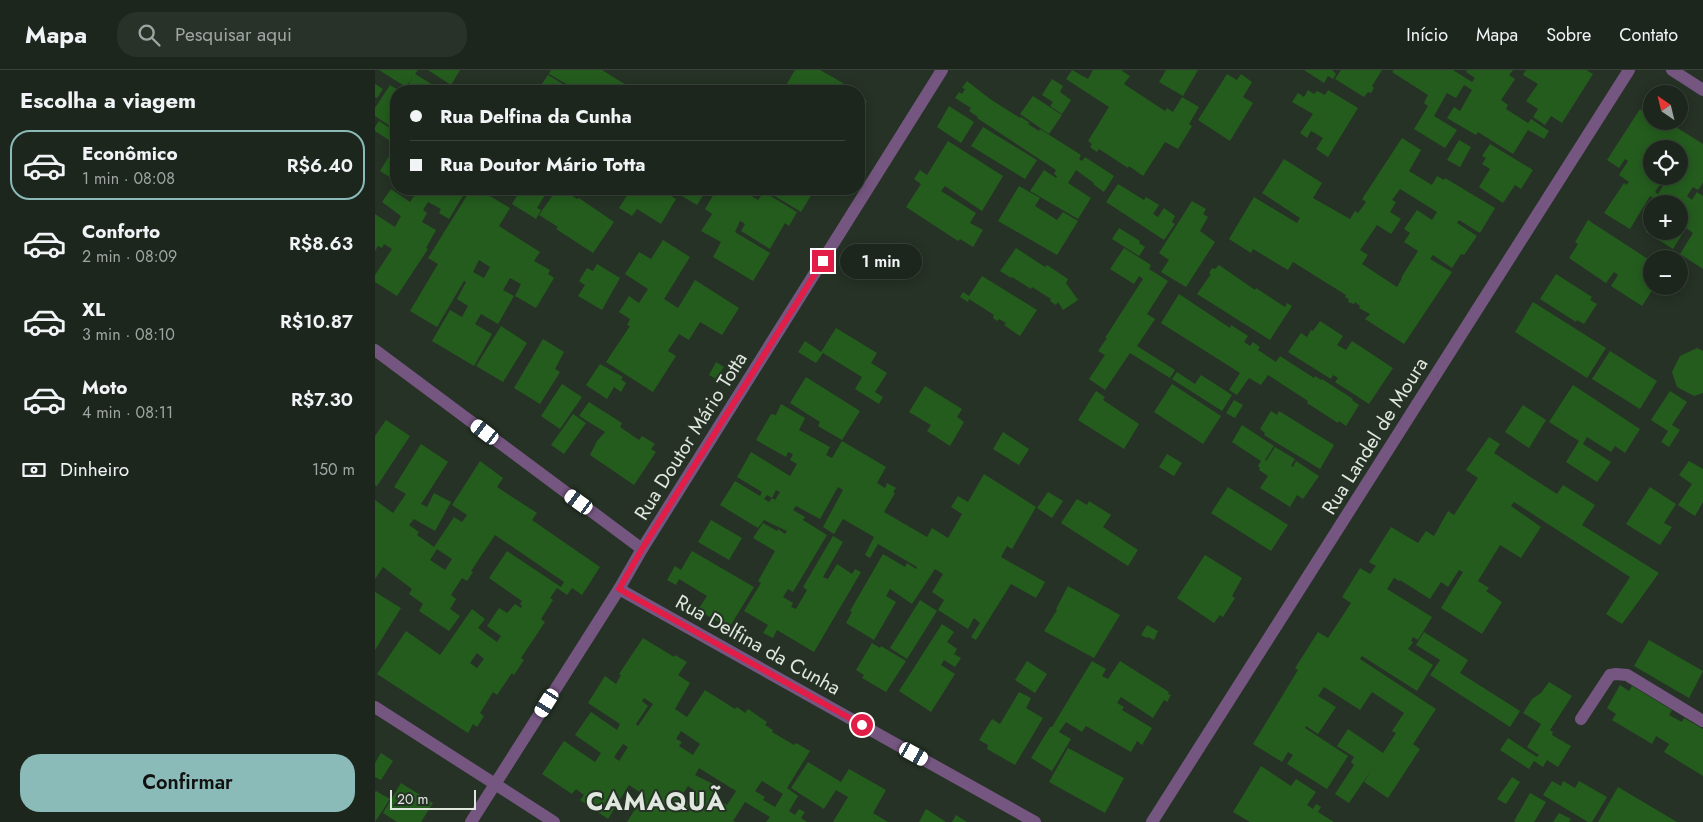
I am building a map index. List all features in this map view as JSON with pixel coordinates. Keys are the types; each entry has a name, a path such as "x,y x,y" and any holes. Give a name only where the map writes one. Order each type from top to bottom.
{"street":[{"name":"Rua Doutor Mário Totta","path":"865,193 942,70"},
{"name":"Rua Landel de Moura","path":"1152,822 1629,70"},
{"path":"1672,70 1703,90"},
{"name":"Rua Doutor Mário Totta","path":"471,822 619,589 642,549 864,195"},
{"path":"375,350 642,549"},
{"name":"Rua Delfina da Cunha","path":"619,589 1035,822"},
{"path":"1581,719 1610,675 1616,674 1627,675 1703,721"},
{"path":"375,708 554,822"}],"building":[{"path":"379,70 418,70 415,74 433,85 408,85 413,77 407,85 403,85"},
{"path":"428,70 460,70 451,85"},
{"path":"551,70 602,70 626,85 568,85 549,74"},
{"path":"795,70 820,70 843,83 842,85 786,85"},
{"path":"1072,70 1088,79 1093,70 1123,70 1130,76 1124,84 1165,111 1167,108 1173,112 1182,97 1199,107 1189,124 1192,126 1178,149 1165,142 1143,176 1099,149 1097,152 1090,147 1092,144 1088,141 1109,107 1066,79"},
{"path":"1166,70 1198,70 1183,96 1159,82"},
{"path":"1304,70 1332,70 1336,74 1333,79 1328,76 1324,83"},
{"path":"1341,70 1382,70 1372,86 1374,88 1371,93 1368,92 1364,97 1335,79"},
{"path":"1394,70 1453,70 1472,82 1475,78 1466,72 1467,70 1513,70 1509,75 1515,79 1501,100 1508,105 1506,109 1528,123 1531,119 1549,131 1544,139 1528,130 1513,154 1478,132 1476,135 1447,118 1454,107 1460,111 1472,90 1464,85 1456,98 1447,93 1434,116 1457,130 1445,148 1414,129 1428,106 1424,103 1428,95 1392,72"},
{"path":"1526,70 1586,70 1593,74 1562,123 1551,116 1545,125 1533,117 1538,109 1526,101 1538,84 1523,75"},
{"path":"1227,74 1237,80 1241,74 1252,82 1243,97 1253,103 1230,141 1198,120"},
{"path":"548,75 565,85 541,85"},
{"path":"1052,79 1063,86 1060,92 1071,100 1062,114 1050,106 1053,102 1042,95"},
{"path":"967,81 990,99 1030,123 1028,124 1039,131 1040,129 1081,155 1079,159 1082,161 1085,157 1114,176 1104,192 1076,170 1068,183 1091,198 1078,219 1030,191 1044,170 1056,178 1057,176 1054,174 1056,170 977,118 969,111 971,108 955,98 959,92 962,94 965,89 962,88"},
{"path":"375,84 383,89 377,98 375,97"},
{"path":"390,85 390,126 375,116 375,108"},
{"path":"1308,90 1314,94 1317,91 1325,95 1328,90 1358,108 1328,157 1316,149 1323,138 1311,131 1307,138 1300,133 1313,114 1292,102 1298,93 1304,97"},
{"path":"1033,96 1062,115 1049,134 1020,114"},
{"path":"949,106 974,122 961,143 937,127"},
{"path":"1640,109 1643,111 1643,130 1681,130 1703,144 1703,183 1698,190 1693,187 1688,195 1643,195 1643,208 1630,229 1604,213 1624,183 1626,185 1629,182 1619,175 1628,161 1625,159 1619,168 1607,160"},
{"path":"379,121 390,128 390,141 375,131"},
{"path":"983,127 1037,160 1025,179 971,146"},
{"path":"1402,138 1421,150 1409,171 1432,185 1437,176 1444,180 1445,178 1495,208 1480,233 1459,220 1457,223 1477,236 1464,255 1461,254 1452,268 1433,255 1430,259 1452,272 1404,344 1365,319 1370,314 1359,308 1360,306 1355,302 1354,304 1348,302 1349,299 1345,297 1346,295 1293,262 1288,270 1253,249 1251,253 1229,239 1254,197 1297,223 1300,218 1262,193 1284,159 1322,183 1313,198 1350,219 1355,211 1358,213 1366,202 1362,199","holes":["1400,189 1437,212 1432,220 1417,210 1404,229 1410,233 1404,242 1418,251 1397,287 1362,264 1368,255 1360,250 1377,225 1391,234 1401,219 1390,212 1396,202 1392,200"]},
{"path":"1459,140 1471,147 1460,167 1447,160"},
{"path":"948,141 1003,176 982,211 945,186 941,191 976,213 970,223 983,230 973,247 960,239 958,241 906,207 921,184 914,179 920,170 927,175"},
{"path":"1490,144 1533,170 1521,189 1515,185 1503,203 1479,187 1490,169 1482,164 1486,158 1482,156"},
{"path":"390,155 390,177 380,171"},
{"path":"1118,184 1144,200 1146,197 1159,205 1153,214 1158,217 1164,208 1175,216 1172,222 1175,224 1164,240 1106,202"},
{"path":"1019,186 1040,198 1035,206 1057,220 1063,212 1078,221 1057,255 998,221"},
{"path":"390,190 390,195 400,195 410,202 415,195 463,195 449,219 439,213 441,209 428,202 423,210 427,213 422,222 436,230 426,248 428,249 397,296 375,282 375,275 392,249 384,244 382,248 378,246 375,251 375,214 395,227 401,216 382,202"},
{"path":"1697,192 1703,196 1703,269 1688,259 1688,250 1682,250 1693,233 1688,229 1688,197 1692,200"},
{"path":"467,195 488,195 510,208 499,226 540,252 534,261 550,270 548,274 554,278 536,308 515,296 521,284 510,278 503,290 514,296 498,324 481,314 475,324 492,334 474,366 432,341 450,310 462,317 468,306 457,299 466,282 464,281 437,327 410,311 438,264 428,258","holes":["479,260 490,267 484,278 473,272"]},
{"path":"517,195 545,195 537,208 541,210 536,219 512,204"},
{"path":"553,195 571,195 577,199 579,198 614,222 593,253 556,229 558,227 539,215"},
{"path":"627,195 669,195 676,199 661,224 637,209 632,216 619,208"},
{"path":"680,195 703,195 697,205"},
{"path":"713,195 750,195 758,200 762,195 769,195 797,212 789,226 785,223 770,249 741,231 745,224 740,221 735,232 770,253 753,281 713,257 721,242 701,231 712,214 705,209"},
{"path":"773,195 811,195 801,212"},
{"path":"1192,201 1206,209 1203,214 1208,217 1200,231 1215,242 1186,287 1161,272 1169,260 1159,253"},
{"path":"1588,220 1643,256 1643,295 1649,295 1642,306 1611,286 1618,275 1614,272 1606,283 1569,258 1578,244 1575,242"},
{"path":"1119,228 1140,241 1139,243 1145,247 1139,256 1112,239"},
{"path":"663,240 690,257 664,299 678,308 695,280 739,308 722,335 700,322 689,340 679,334 668,351 676,356 653,392 606,362 630,326 627,325 630,319 619,312 629,296 639,303 648,289 625,274 639,252 651,259"},
{"path":"1659,240 1679,240 1673,249"},
{"path":"1016,248 1068,279 1066,283 1078,300 1063,310 1058,302 1056,305 1050,301 1051,299 1032,287 1031,289 1000,271"},
{"path":"1124,248 1151,265 1149,269 1168,281 1147,314 1155,319 1137,346 1175,370 1170,378 1130,353 1105,390 1089,379 1105,355 1098,351 1143,279 1139,276 1134,284 1110,269"},
{"path":"597,264 620,278 602,310 578,296 585,285 579,281 587,268 593,271"},
{"path":"1219,265 1255,290 1256,288 1285,307 1287,303 1292,306 1270,340 1197,294 1211,274 1209,273 1212,268 1215,269"},
{"path":"1556,274 1592,297 1590,300 1597,304 1584,324 1577,320 1576,322 1540,299"},
{"path":"982,276 1037,310 1020,336 1004,325 1006,323 993,318 994,315 969,299 968,302 960,297 963,292 969,296"},
{"path":"1179,294 1230,328 1231,325 1248,336 1244,342 1250,346 1253,342 1260,347 1258,350 1276,362 1280,356 1314,378 1315,376 1322,379 1353,399 1359,405 1346,426 1307,403 1308,401 1268,375 1261,385 1249,378 1237,395 1229,390 1240,373 1161,323"},
{"path":"1533,302 1606,348 1587,378 1515,332"},
{"path":"1320,321 1343,336 1337,345 1346,350 1352,341 1393,368 1369,404 1335,382 1338,378 1333,375 1331,379 1288,352 1301,333 1307,337"},
{"path":"501,326 527,343 503,382 476,366"},
{"path":"836,328 877,353 871,363 887,373 875,392 883,397 879,404 855,389 862,377 823,353 816,363 798,352 805,341 821,352"},
{"path":"543,339 564,352 555,369 560,372 540,404 514,388"},
{"path":"1697,348 1703,351 1703,393 1694,396 1677,387 1672,372 1680,356"},
{"path":"1610,351 1657,381 1640,409 1592,379"},
{"path":"716,362 724,367 716,379 709,375"},
{"path":"600,364 623,377 621,379 626,383 621,392 614,387 607,399 586,385"},
{"path":"1177,372 1195,384 1201,375 1232,395 1222,411 1172,379"},
{"path":"806,377 860,411 842,440 818,426 820,422 790,403"},
{"path":"562,384 582,397 560,429 541,416"},
{"path":"1172,384 1221,416 1203,444 1154,412"},
{"path":"1573,385 1640,429 1625,453 1615,446 1611,452 1587,437 1583,444 1611,462 1597,482 1566,462 1579,441 1549,422"},
{"path":"925,386 962,409 957,417 964,422 950,446 927,431 931,425 909,412"},
{"path":"1096,391 1105,397 1103,400 1139,424 1124,449 1078,420"},
{"path":"1670,391 1687,402 1672,425 1680,430 1669,447 1661,442 1668,431 1651,420"},
{"path":"1234,400 1243,405 1235,418 1226,413"},
{"path":"589,402 622,423 620,427 639,440 642,436 655,444 651,449 656,452 634,485 590,455 597,441 605,432 579,416"},
{"path":"781,404 805,418 799,430 830,447 826,455 832,458 842,441 886,467 877,483 885,488 887,483 896,488 884,512 927,537 932,528 948,538 962,514 951,507 958,496 968,502 984,474 1036,507 1012,549 1007,546 1001,557 1045,582 1036,598 1011,584 976,640 971,637 980,623 974,618 968,629 938,610 944,600 932,592 943,574 935,569 912,604 890,589 886,596 896,602 874,640 846,623 852,612 850,611 883,554 905,567 907,563 916,569 917,567 878,544 870,558 865,555 874,537 843,519 834,534 823,527 843,490 838,487 820,519 796,506 793,510 805,517 803,520 827,535 793,592 788,589 783,597 793,603 791,607 796,609 807,590 803,587 833,536 843,542 823,577 828,579 837,564 852,574 855,569 861,572 814,652 777,630 773,638 763,633 768,625 744,611 761,583 758,581 775,551 753,538 763,523 785,534 787,531 764,520 758,528 720,505 735,481 760,496 762,492 737,477 751,452 790,476 797,464 790,460 793,454 788,452 786,457 756,440 771,414 776,415","holes":["776,490 780,492 775,500 772,498","767,495 772,498 769,502 764,499"]},
{"path":"1523,405 1546,420 1529,448 1505,432"},
{"path":"1271,411 1277,415 1279,411 1334,445 1320,469 1264,435 1265,433 1260,429"},
{"path":"573,414 586,423 564,454 551,445"},
{"path":"386,420 410,436 377,486 375,485 375,436"},
{"path":"1242,425 1274,446 1266,461 1275,447 1295,459 1291,466 1293,467 1296,461 1319,476 1303,499 1297,495 1290,507 1260,488 1268,476 1259,470 1258,466 1261,461 1232,442"},
{"path":"1003,432 1029,449 1019,465 993,449"},
{"path":"1489,437 1500,444 1494,453 1535,480 1557,494 1563,485 1595,505 1582,525 1659,573 1622,624 1606,614 1630,577 1514,502 1511,506 1541,527 1521,558 1500,545 1478,581 1489,588 1486,591 1502,602 1482,634 1441,608 1463,572 1459,570 1448,587 1441,582 1430,599 1394,578 1387,589 1432,617 1418,640 1413,637 1411,641 1413,642 1408,649 1433,665 1417,691 1362,656 1360,659 1436,709 1413,744 1420,749 1388,798 1364,782 1372,769 1349,803 1335,794 1354,765 1351,762 1354,757 1337,746 1348,729 1383,753 1396,733 1392,731 1404,713 1372,692 1360,710 1324,687 1318,696 1336,707 1318,734 1306,726 1305,728 1348,756 1327,789 1287,764 1293,755 1288,752 1282,762 1253,744 1298,670 1295,668 1318,632 1328,638 1351,603 1342,597 1360,568 1370,574 1376,566 1369,562 1391,527 1418,543 1426,531 1434,536 1448,511 1454,515 1478,478 1466,470"},
{"path":"421,444 448,462 421,504 427,507 434,493 451,502 435,531 414,519 409,525 419,532 417,535 434,547 454,517 462,522 467,515 452,505 480,461 503,478 497,487 537,513 532,520 600,567 582,595 572,588 567,595 557,588 550,598 553,600 541,619 545,622 521,658 524,660 514,675 512,673 497,695 493,692 480,713 484,716 477,727 473,724 468,733 377,674 406,631 440,655 472,609 485,619 478,628 497,642 501,636 487,626 499,608 507,613 515,604 521,608 522,606 520,604 522,601 489,578 507,551 561,587 564,582 495,535 471,571 473,572 467,581 462,578 451,595 456,599 450,609 460,616 449,631 419,611 423,604 409,594 412,589 383,567 375,579 375,500 393,513 406,494 394,487","holes":["437,549 452,559 445,570 430,560","477,653 484,659 477,668 470,663"]},
{"path":"1167,454 1182,463 1174,476 1159,467"},
{"path":"1689,461 1703,469 1703,502 1695,516 1678,505 1692,484 1679,475"},
{"path":"1228,487 1288,525 1271,551 1211,513"},
{"path":"1650,487 1676,504 1664,523 1672,527 1660,545 1626,524"},
{"path":"1048,492 1063,501 1052,518 1037,508"},
{"path":"1077,499 1087,505 1089,501 1111,515 1103,527 1138,550 1128,566 1061,523"},
{"path":"711,520 742,538 729,560 698,542"},
{"path":"692,551 754,587 729,628 698,610 707,596 679,579 676,585 667,580 675,566 681,570"},
{"path":"1205,555 1242,578 1232,596 1235,598 1223,617 1220,615 1214,623 1177,598"},
{"path":"1068,586 1120,615 1094,658 1044,631 1057,610"},
{"path":"375,592 401,608 375,650"},
{"path":"920,600 937,611 907,659 890,648"},
{"path":"942,624 954,632 947,642 957,649 954,654 961,658 955,667 944,660 941,665 955,674 931,712 899,691"},
{"path":"1147,625 1158,631 1154,640 1141,635"},
{"path":"1424,632 1468,660 1460,673 1520,711 1510,727 1430,675 1440,660 1416,645"},
{"path":"643,638 674,657 675,655 687,662 678,675 690,683 675,709 687,717 705,690 735,709 737,707 745,713 748,709 767,722 765,725 773,730 772,732 794,745 796,743 810,751 787,788 798,796 789,811 795,815 799,809 805,812 801,818 807,822 766,822 770,817 745,802 733,821 736,822 627,822 644,795 629,785 608,819 580,800 584,795 576,789 572,794 542,774 564,741 595,762 601,753 575,735 591,712 617,730 620,724 588,703 605,676 616,684 621,675 619,674","holes":["644,698 653,704 638,726 636,724 648,706 642,701","681,731 700,744 693,755 679,746 682,742 676,739","623,744 628,747 619,761 614,757","699,768 736,791 727,805 715,798 721,788 695,775","762,781 783,794 775,807 763,800 765,797 755,791","688,786 694,790 682,809 676,805"]},
{"path":"1649,640 1703,671 1689,698 1634,666"},
{"path":"872,643 880,648 881,646 906,661 886,692 862,678 864,675 856,670"},
{"path":"1027,661 1047,674 1035,693 1015,680"},
{"path":"1092,661 1106,669 1102,676 1108,679 1120,661 1171,695 1167,702 1164,700 1153,718 1121,697 1117,703 1124,707 1122,710 1152,728 1142,745 1137,741 1131,752 1086,726 1082,732 1066,722 1059,732 1071,739 1052,771 1031,758"},
{"path":"1549,682 1572,696 1550,730 1553,732 1552,735 1571,746 1558,767 1547,760 1543,767 1534,761 1529,769 1500,750 1508,738 1537,757 1539,755 1527,747 1541,724 1523,713 1532,699 1541,693"},
{"path":"1620,685 1629,691 1632,686 1672,710 1669,715 1682,722 1684,718 1703,729 1703,776 1664,752 1669,744 1656,736 1652,744 1612,720 1616,714 1607,708"},
{"path":"1019,692 1031,698 1026,708 1043,718 1015,765 987,749 988,745 979,740 992,719 1000,724"},
{"path":"1068,748 1124,778 1105,813 1049,782"},
{"path":"381,753 393,761 381,780 375,777 375,763"},
{"path":"808,762 841,782 849,769 886,790 873,813 888,822 833,822 848,797 836,790 824,809 791,788"},
{"path":"1261,766 1291,786 1296,779 1316,792 1307,805 1313,809 1316,804 1321,807 1318,812 1334,822 1250,822 1233,812"},
{"path":"1512,777 1520,782 1506,804 1497,799"},
{"path":"1552,781 1561,786 1563,781 1575,788 1579,781 1607,797 1592,822 1588,822 1543,795"},
{"path":"401,783 433,803 421,822 397,822 383,813"},
{"path":"1618,787 1677,822 1598,822"},
{"path":"375,792 390,799 375,822"},
{"path":"1530,793 1546,802 1534,822 1514,821"},
{"path":"926,809 946,822 919,822"},
{"path":"1559,813 1571,819 1569,822 1553,822"},
{"path":"956,815 967,822 952,822"}],"district":[{"name":"CAMAQUÃ","path":"656,801"}],"route":[{"path":"823,261 642,549 619,589 862,725"}]}
